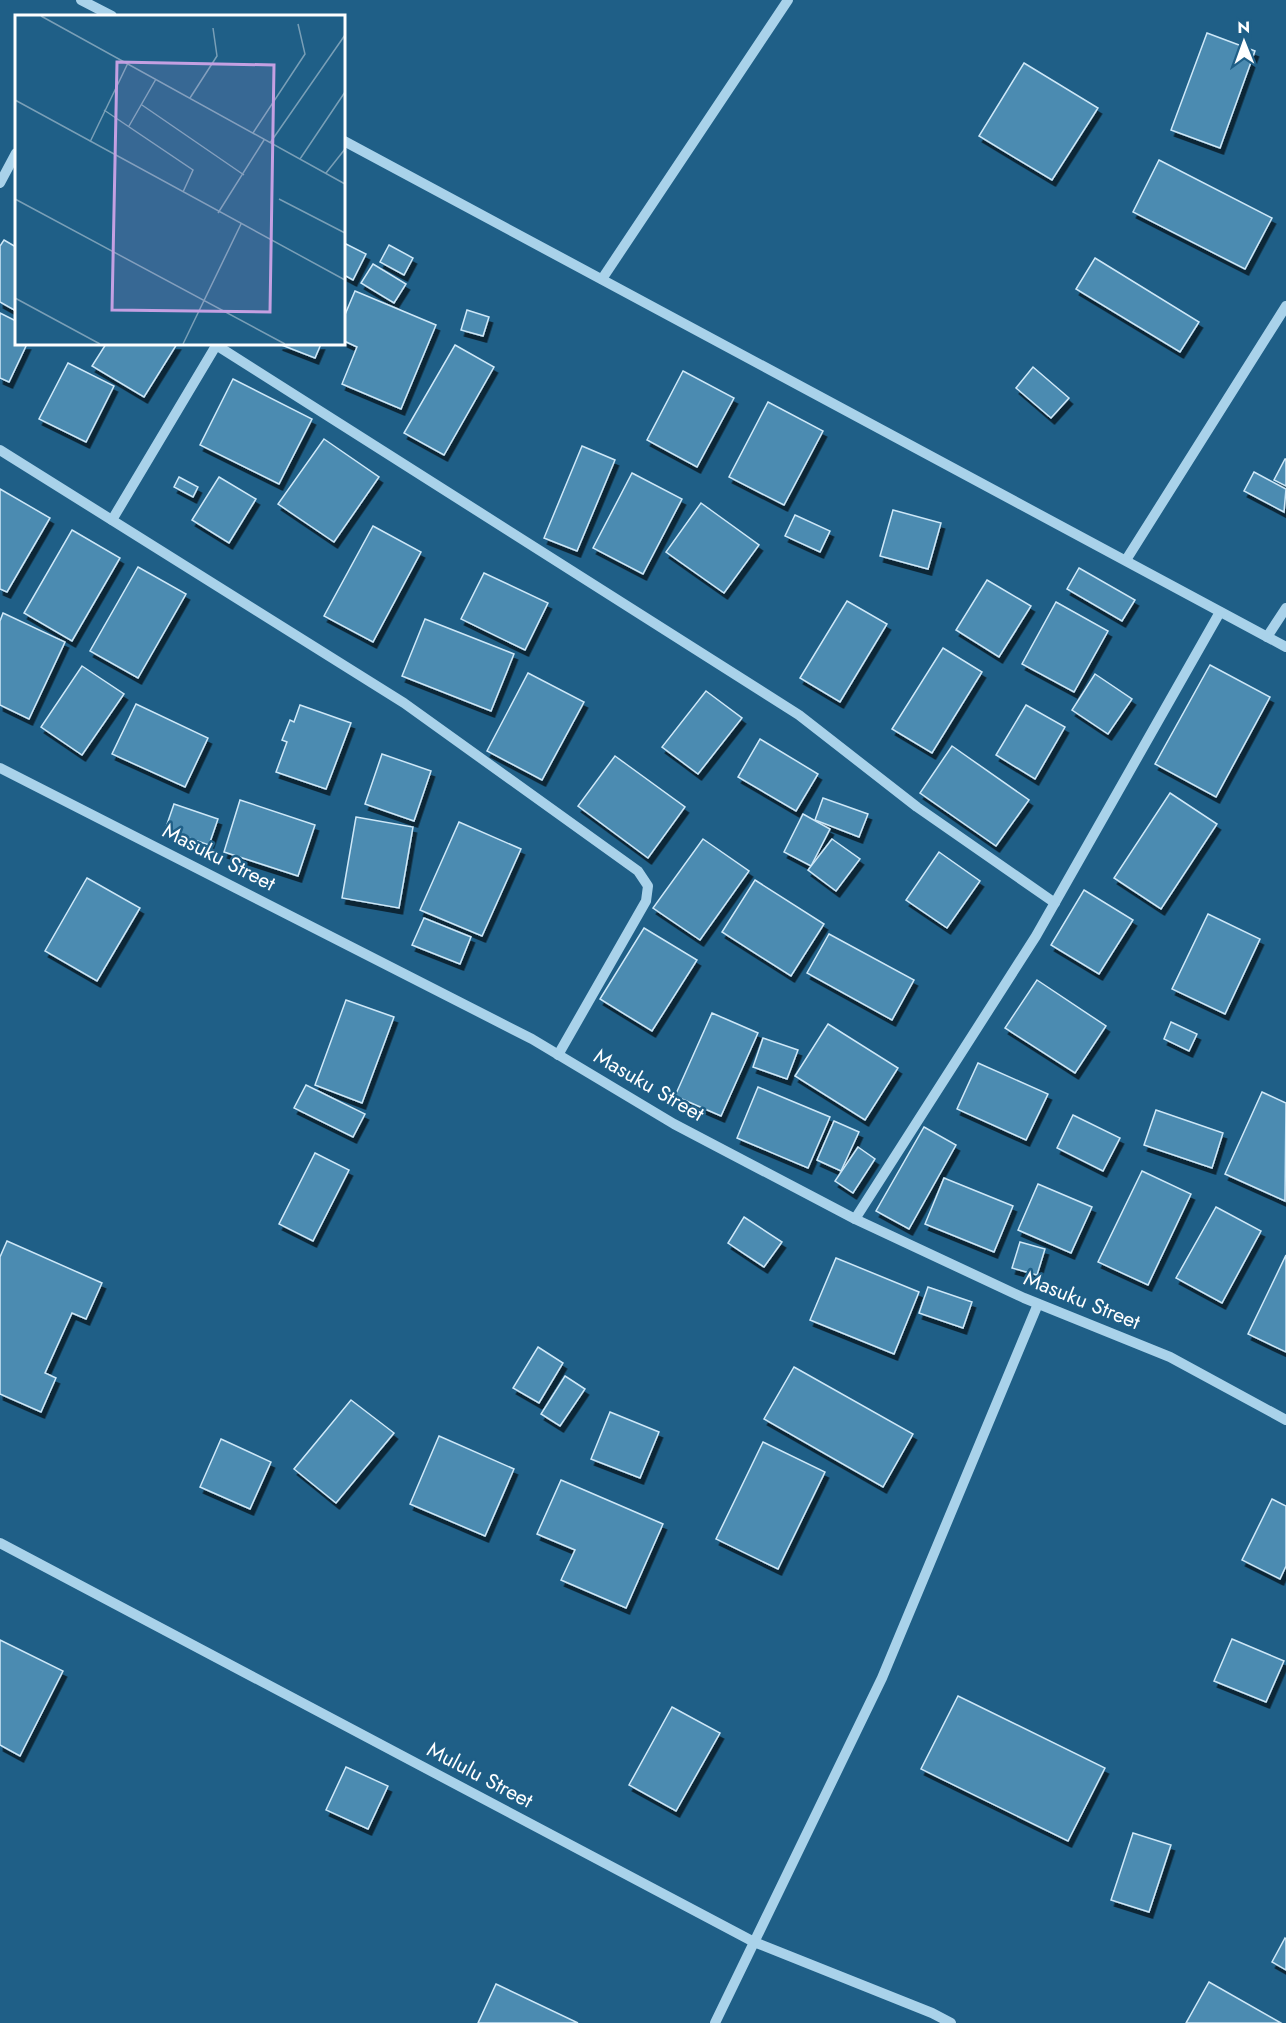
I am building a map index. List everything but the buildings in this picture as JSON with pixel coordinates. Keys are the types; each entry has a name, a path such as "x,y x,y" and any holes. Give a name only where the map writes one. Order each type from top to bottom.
{"street":[{"path":"81,0 94,12"},
{"path":"602,279 788,0"},
{"path":"345,142 1286,647"},
{"path":"0,183 15,155"},
{"path":"1126,560 1286,306"},
{"path":"112,520 215,345"},
{"path":"218,345 799,715 917,807 1055,903"},
{"path":"0,450 404,703 638,871 648,886 646,901 558,1055"},
{"path":"1267,637 1286,608"},
{"path":"855,1219 1055,903 1220,612"},
{"name":"Masuku Street","path":"0,768 558,1055 674,1124 855,1219 1038,1304 1170,1357 1286,1420"},
{"path":"715,2023 882,1678 1038,1304"},
{"name":"Mululu Street","path":"0,1543 754,1942 932,2013 951,2023"}]}
